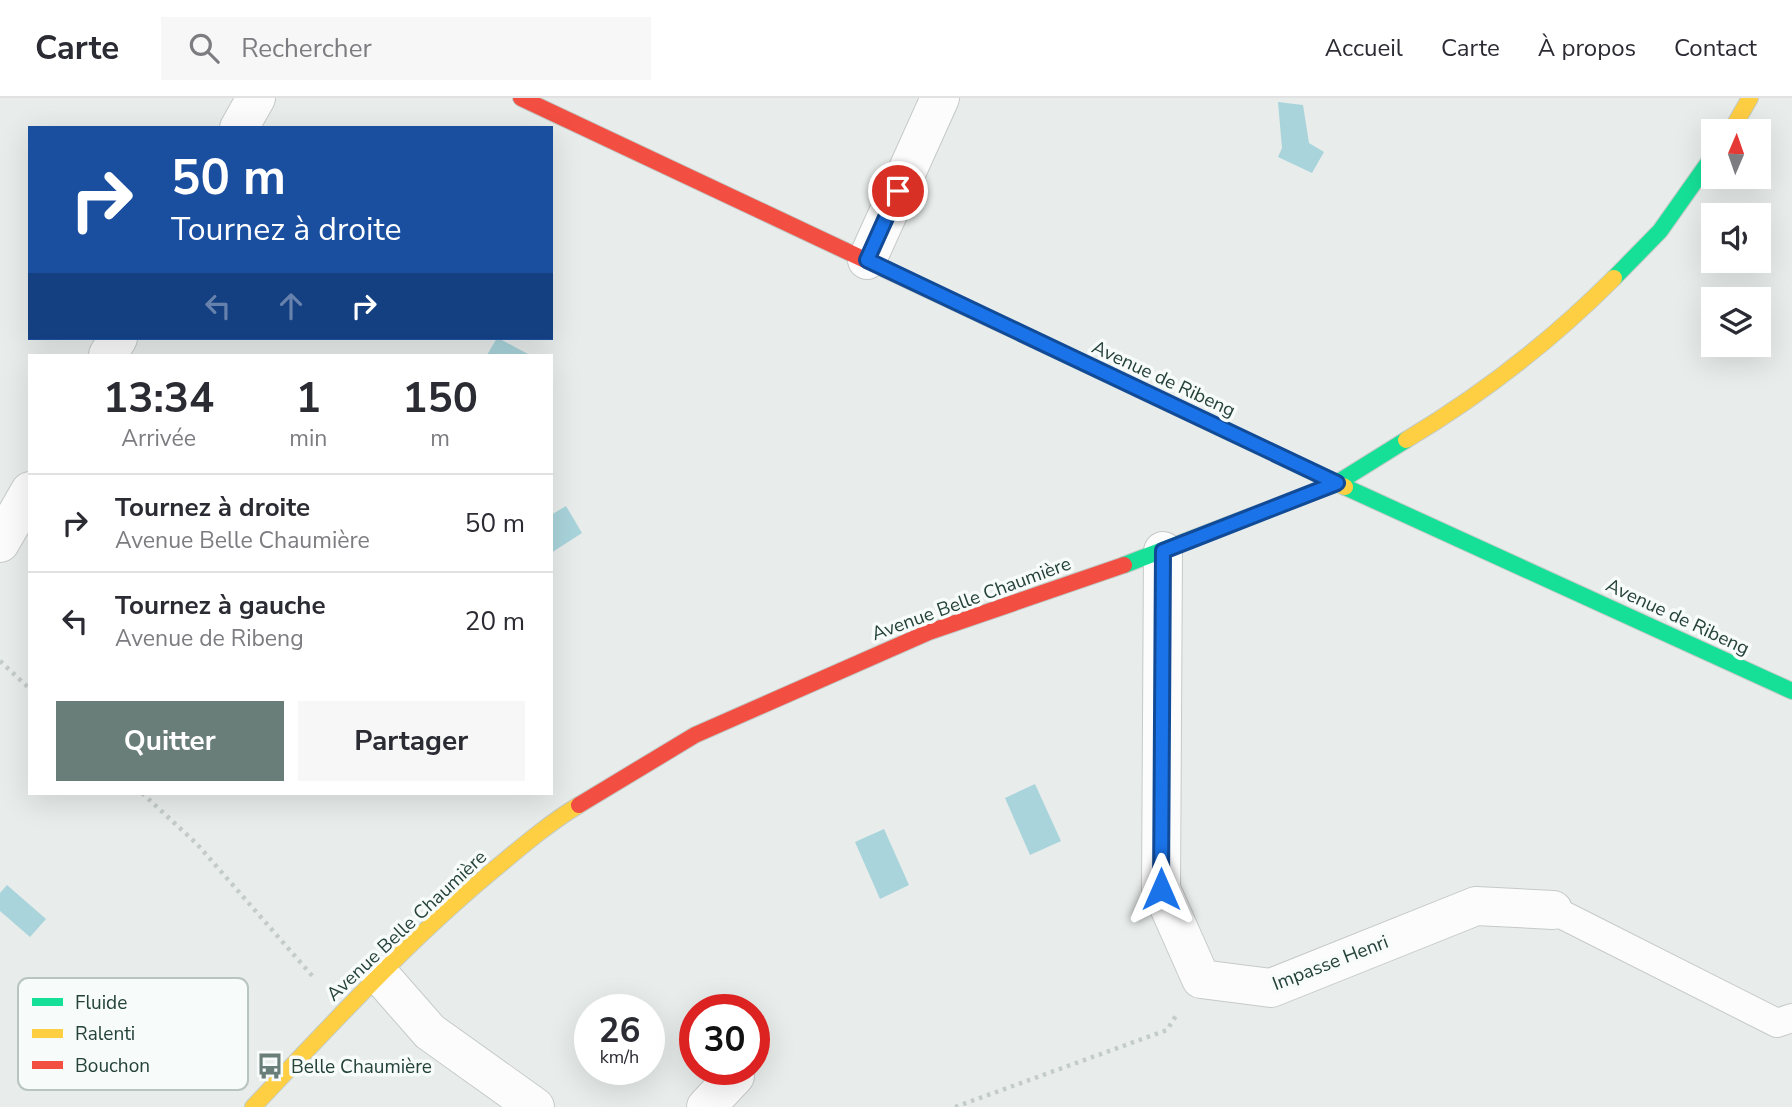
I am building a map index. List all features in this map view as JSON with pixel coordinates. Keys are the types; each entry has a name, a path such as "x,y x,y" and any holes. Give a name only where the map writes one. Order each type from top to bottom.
{"street":[{"path":"240,126 256,98"},
{"name":"Avenue de Ribeng","path":"521,98 1337,483 1792,691"},
{"path":"867,260 940,98"},
{"path":"1738,119 1750,98"},
{"name":"Avenue Belle Chaumière","path":"253,1107 380,975 466,892 557,818 695,735 929,632 1163,551 1337,483 1466,404 1564,328 1660,231 1701,173"},
{"path":"0,543 28,494"},
{"path":"1163,551 1161,889 1202,979"},
{"name":"Impasse Henri","path":"1202,979 1270,988 1476,906 1553,910"},
{"path":"380,975 430,1032 535,1107"},
{"path":"706,1107 727,1085"}],"lane":[{"path":"1553,910 1777,1023 1792,1018"}],"path":[{"path":"0,661 28,687"},
{"path":"144,795 197,844 344,1012"},
{"path":"955,1107 1167,1030 1202,979"}],"water":[{"path":"1278,102 1303,105 1309,143 1324,152 1312,173 1278,157 1282,148"},
{"path":"496,340 502,340 528,354 488,354"},
{"path":"566,506 582,533 553,552 553,514"},
{"path":"1035,784 1061,841 1030,855 1005,798"},
{"path":"884,829 909,885 880,899 855,842"},
{"path":"7,885 46,919 30,937 0,911 0,893"}],"traffic: fast":[{"path":"1614,278 1660,231 1701,173"},
{"path":"1124,565 1337,483 1406,440"},
{"path":"1345,487 1792,691"}],"traffic: slow":[{"path":"1738,119 1750,98"},
{"path":"1406,440 1515,365 1566,323 1614,278"},
{"path":"1033,339 1345,487"},
{"path":"253,1107 436,920 530,840 579,805"}],"traffic: jam":[{"path":"521,98 1033,339"},
{"path":"579,805 695,735 929,632 1124,565"}],"place":[{"name":"Belle Chaumière","path":"270,1066"}],"route":[{"path":"898,191 867,260 1337,483 1163,551 1161,889"}]}
